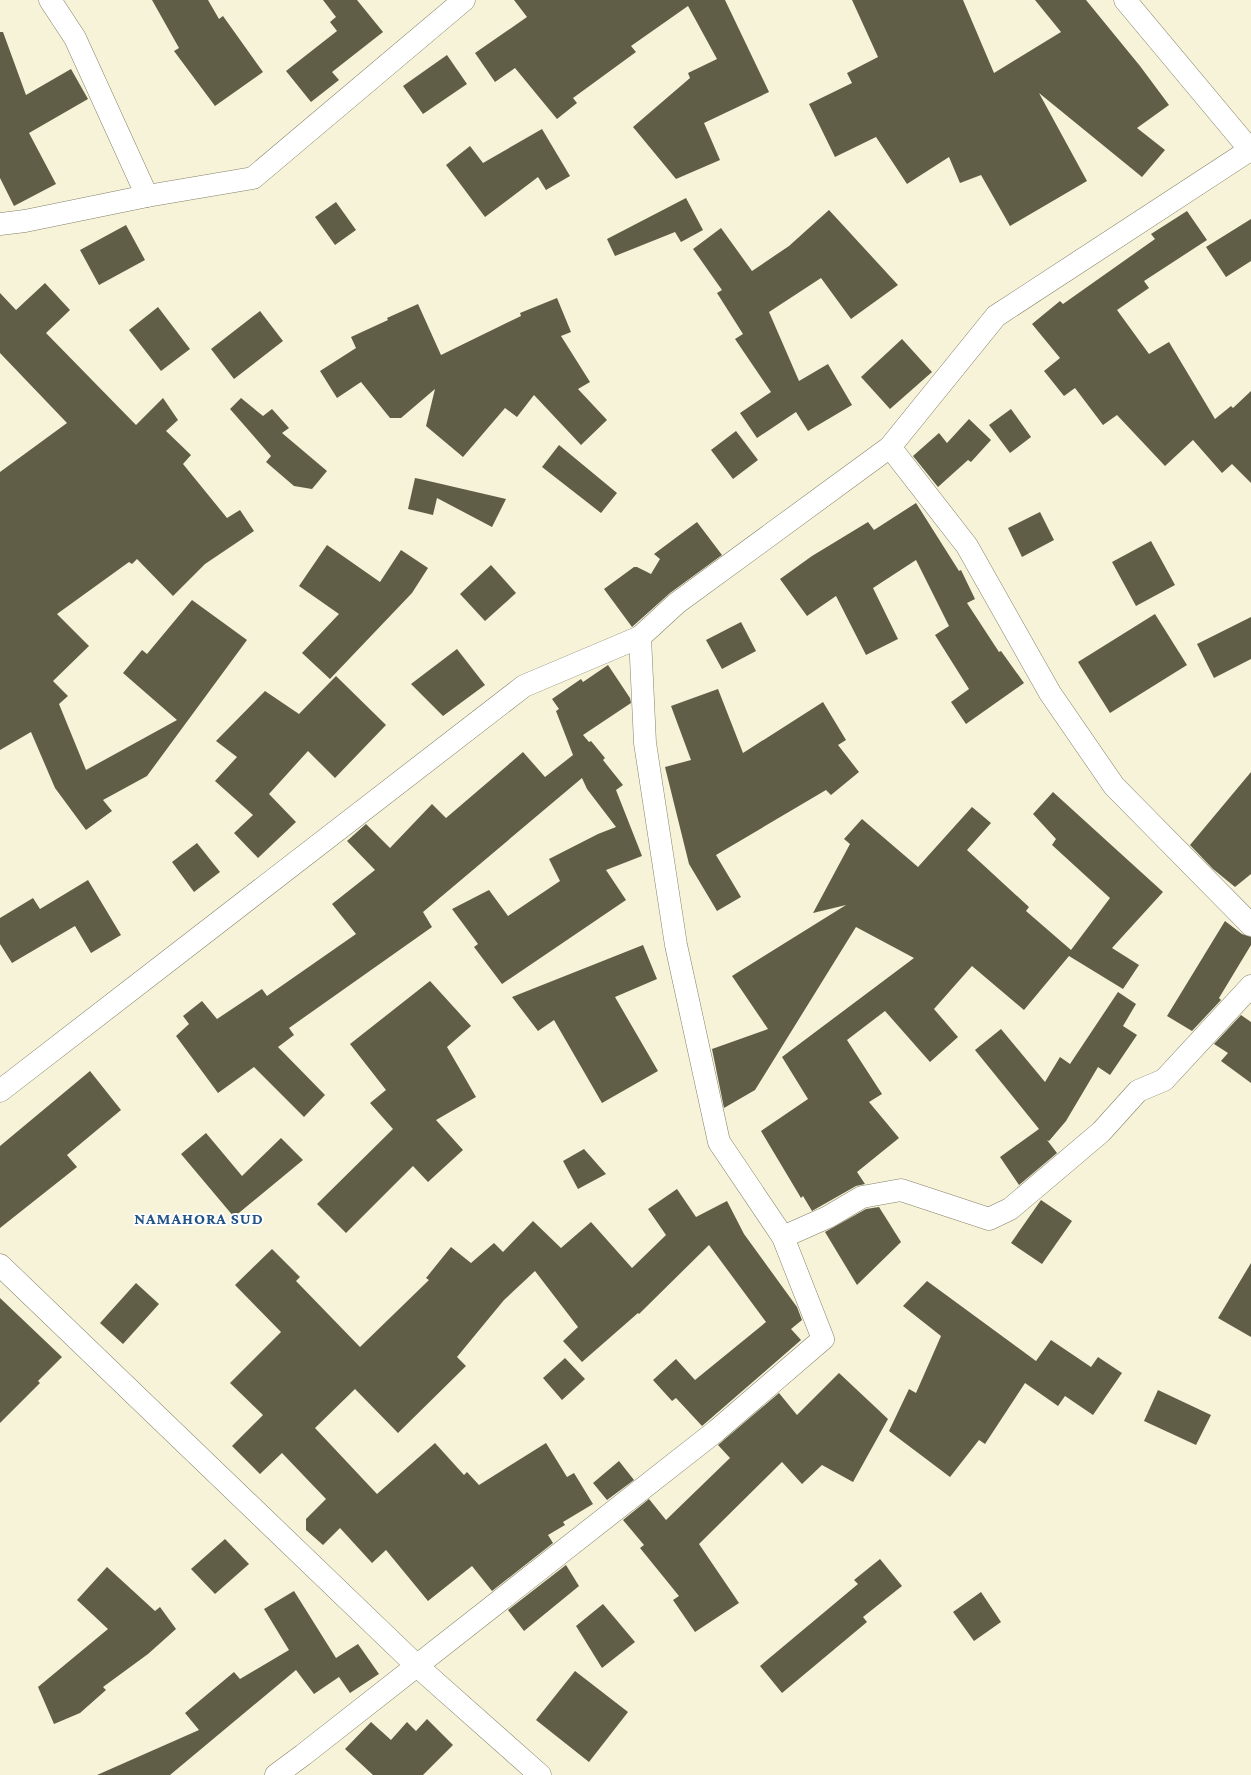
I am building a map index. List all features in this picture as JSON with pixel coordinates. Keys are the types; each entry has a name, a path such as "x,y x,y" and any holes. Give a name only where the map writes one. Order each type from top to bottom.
{"street":[{"path":"50,0 75,38 147,196"},
{"path":"0,224 25,221 147,196 253,178 464,0"},
{"path":"0,1091 524,686 640,637 677,603 890,447 996,316 1250,151 1126,0"},
{"path":"890,447 967,546 1050,693 1114,786 1251,925"},
{"path":"276,1775 716,1431 823,1339 783,1237 719,1142 676,945 646,743 640,637"},
{"path":"783,1237 828,1217 862,1197 900,1190 989,1219 1010,1209 1101,1132 1138,1091 1164,1080 1251,986"},
{"path":"0,1265 416,1665 540,1775"}],"building":[{"path":"152,0 208,0 219,19 223,16 263,72 215,106 174,51 179,48"},
{"path":"323,0 357,0 383,32 332,72 339,80 311,102 286,71 337,31 330,22 336,17"},
{"path":"514,0 725,0 769,92 704,123 720,160 676,179 633,127 690,78 688,73 717,59 688,6 631,46 636,52 573,98 577,103 557,119 515,68 495,82 475,53 527,17"},
{"path":"852,0 963,0 994,73 1061,32 1035,0 1086,0 1140,66 1169,105 1137,128 1165,150 1142,177 1039,93 1087,181 1010,226 981,175 960,183 949,157 907,184 876,137 835,157 809,104 852,83 847,73 878,57"},
{"path":"0,32 3,32 26,95 71,69 88,99 29,133 56,184 14,206 0,178"},
{"path":"447,55 467,84 423,114 403,86"},
{"path":"542,129 570,176 546,190 538,177 485,217 446,165 470,146 483,163"},
{"path":"686,198 703,230 681,242 675,232 615,256 607,239"},
{"path":"336,202 356,230 335,245 315,217"},
{"path":"829,210 898,285 851,319 821,278 769,312 799,381 828,364 852,405 808,431 796,412 757,438 740,413 771,392 735,339 743,334 717,293 722,290 693,249 721,228 752,271 789,246"},
{"path":"1187,211 1207,240 1144,281 1149,288 1117,310 1149,354 1169,342 1215,419 1231,406 1233,408 1251,391 1251,483 1232,464 1222,473 1193,440 1165,466 1117,415 1103,425 1075,388 1064,396 1044,371 1060,358 1032,324 1060,301 1063,304 1155,239 1151,234"},
{"path":"1251,219 1251,261 1226,277 1206,247"},
{"path":"126,225 145,260 99,285 80,250"},
{"path":"45,283 70,310 46,333 136,425 163,398 178,420 166,431 191,455 183,464 227,518 240,510 254,531 205,564 173,596 137,559 132,564 129,562 57,614 89,646 53,681 68,696 59,704 86,770 177,720 123,673 142,650 147,654 192,600 247,640 147,776 103,800 112,811 86,830 55,788 31,732 0,750 0,472 67,423 0,353 0,293 16,310"},
{"path":"557,298 571,332 561,336 590,382 578,389 607,420 581,445 534,395 517,417 505,408 463,457 426,426 435,389 401,418 390,418 361,382 337,398 320,371 356,348 351,337 418,304 441,355 521,316 520,313"},
{"path":"158,307 190,349 161,371 129,330"},
{"path":"260,311 283,341 234,379 211,349"},
{"path":"902,339 932,372 890,409 861,377"},
{"path":"241,398 263,416 272,409 289,428 282,433 327,471 312,489 294,486 266,462 271,456 230,409"},
{"path":"1011,409 1031,437 1010,453 989,425"},
{"path":"969,419 991,440 971,462 968,460 938,487 913,456 939,433 947,443"},
{"path":"736,431 758,460 733,479 711,450"},
{"path":"559,445 617,493 601,513 542,467"},
{"path":"415,478 506,499 492,527 437,498 433,515 408,509"},
{"path":"916,503 959,571 961,570 975,599 967,603 999,652 1001,651 1024,683 966,724 951,702 969,689 935,635 949,626 916,560 873,588 898,639 866,655 836,596 807,616 780,579 812,556 868,522 874,530"},
{"path":"1040,512 1054,540 1022,557 1008,528"},
{"path":"697,522 722,555 670,593 632,627 604,589 634,567 651,574 660,559 654,554"},
{"path":"1151,541 1175,585 1136,606 1112,562"},
{"path":"327,545 380,582 401,550 428,568 412,593 330,679 302,653 339,614 299,586"},
{"path":"491,565 516,593 485,621 460,594"},
{"path":"1155,614 1187,665 1110,713 1078,662"},
{"path":"1251,617 1251,659 1214,678 1197,644"},
{"path":"741,622 756,651 722,669 706,640"},
{"path":"457,649 485,685 443,716 411,684"},
{"path":"608,665 630,698 631,703 583,735 589,742 591,741 605,758 603,760 623,785 616,790 642,856 606,870 626,900 502,984 474,947 478,944 452,909 489,890 508,916 560,881 549,859 598,834 616,827 587,789 582,778 423,912 432,927 289,1028 294,1035 278,1047 325,1095 304,1117 254,1067 218,1093 176,1036 189,1024 183,1016 202,1001 217,1019 262,989 267,996 356,934 332,904 375,870 347,841 366,824 390,848 432,804 446,818 523,752 545,777 573,755 556,711 559,709 552,699 581,679 583,682"},
{"path":"336,676 386,725 335,778 308,751 269,794 296,822 258,858 234,833 253,815 215,781 237,757 216,741 265,691 299,714"},
{"path":"718,689 743,753 823,702 846,740 838,745 859,772 831,795 826,790 716,855 741,897 717,911 689,864 665,767 691,760 671,706"},
{"path":"1251,772 1251,874 1235,887 1213,869 1190,845"},
{"path":"1053,792 1163,892 1112,948 1139,965 1123,989 1069,956 1024,1010 972,966 934,1009 958,1037 930,1062 885,1011 847,1040 882,1094 869,1102 899,1138 857,1172 865,1184 856,1186 812,1211 803,1196 801,1198 761,1131 808,1099 782,1057 914,958 856,927 755,1090 724,1108 712,1049 768,1029 732,976 846,905 813,913 850,844 844,839 862,819 918,867 972,807 991,823 967,850 1029,907 1026,911 1071,950 1110,898 1052,845 1056,839 1033,814"},
{"path":"197,843 220,872 194,892 172,862"},
{"path":"88,880 121,935 91,953 75,926 12,963 0,944 0,918 33,898 40,909"},
{"path":"1225,921 1242,934 1251,937 1251,945 1219,998 1221,1000 1192,1031 1167,1016"},
{"path":"643,945 657,979 615,997 658,1071 602,1103 554,1020 538,1031 512,997"},
{"path":"430,981 471,1026 447,1047 476,1097 436,1120 463,1150 428,1182 413,1166 346,1233 317,1204 393,1129 370,1103 386,1090 350,1044"},
{"path":"1118,992 1136,1004 1123,1026 1137,1035 1110,1075 1098,1067 1066,1121 1049,1141 1047,1140 1057,1153 1019,1185 1000,1157 1039,1129 975,1050 1001,1029 1045,1082 1060,1057 1070,1064"},
{"path":"1241,1015 1251,1022 1251,1083 1221,1061 1228,1053 1214,1044"},
{"path":"90,1071 121,1110 67,1155 77,1167 0,1228 0,1146"},
{"path":"206,1133 242,1176 281,1138 303,1160 234,1217 181,1154"},
{"path":"584,1149 606,1174 578,1189 563,1161"},
{"path":"677,1189 696,1217 727,1201 744,1234 797,1307 802,1320 791,1329 801,1340 702,1426 676,1398 672,1401 653,1380 676,1359 695,1380 766,1322 709,1245 639,1314 638,1313 582,1362 563,1341 578,1327 535,1271 504,1300 457,1357 466,1366 398,1433 355,1389 315,1428 377,1494 435,1443 464,1475 467,1472 479,1485 546,1443 567,1477 574,1473 593,1504 563,1522 565,1525 548,1535 553,1543 492,1591 472,1566 428,1601 386,1550 372,1563 340,1528 323,1545 306,1530 306,1519 326,1499 282,1453 260,1474 232,1446 263,1415 230,1383 281,1332 235,1285 272,1249 300,1277 296,1281 360,1347 429,1280 426,1278 451,1247 471,1263 494,1243 503,1252 533,1221 561,1248 591,1222 632,1268 666,1235 648,1209"},
{"path":"1041,1200 1072,1221 1042,1264 1011,1243"},
{"path":"879,1207 901,1242 857,1285 825,1232 866,1209"},
{"path":"1251,1263 1251,1337 1218,1318"},
{"path":"927,1281 1036,1361 1051,1340 1091,1367 1098,1357 1122,1373 1093,1415 1065,1396 1058,1406 1025,1383 985,1444 979,1440 950,1477 889,1431 909,1389 916,1393 941,1336 903,1306"},
{"path":"136,1283 159,1304 123,1344 100,1323"},
{"path":"0,1298 62,1357 38,1381 40,1383 0,1423"},
{"path":"565,1358 585,1379 562,1400 543,1378"},
{"path":"839,1373 888,1419 853,1482 822,1465 802,1484 782,1462 699,1544 739,1603 695,1632 673,1600 679,1596 640,1548 644,1545 623,1520 649,1499 666,1520 730,1458 718,1445 779,1393 797,1415"},
{"path":"1158,1390 1211,1415 1196,1445 1144,1421"},
{"path":"619,1461 634,1480 607,1500 593,1483"},
{"path":"225,1539 249,1564 215,1594 191,1569"},
{"path":"880,1559 902,1586 863,1617 867,1622 782,1693 760,1666 858,1584 854,1580"},
{"path":"566,1565 579,1586 524,1631 508,1610"},
{"path":"107,1567 155,1611 160,1607 176,1629 148,1654 103,1687 106,1690 80,1713 54,1724 38,1687 108,1629 77,1600"},
{"path":"294,1591 336,1658 358,1644 379,1674 350,1693 339,1677 314,1694 296,1670 170,1775 97,1775 199,1730 185,1713 234,1672 240,1679 289,1650 264,1609"},
{"path":"981,1592 1001,1622 974,1641 953,1612"},
{"path":"603,1604 635,1642 602,1668 576,1626"},
{"path":"575,1671 628,1712 589,1762 536,1720"},
{"path":"427,1719 453,1745 423,1775 373,1775 345,1749 371,1722 391,1740 407,1722 416,1731"}],"district":[{"name":"NAMAHORA SUD","path":"199,1218"}]}
